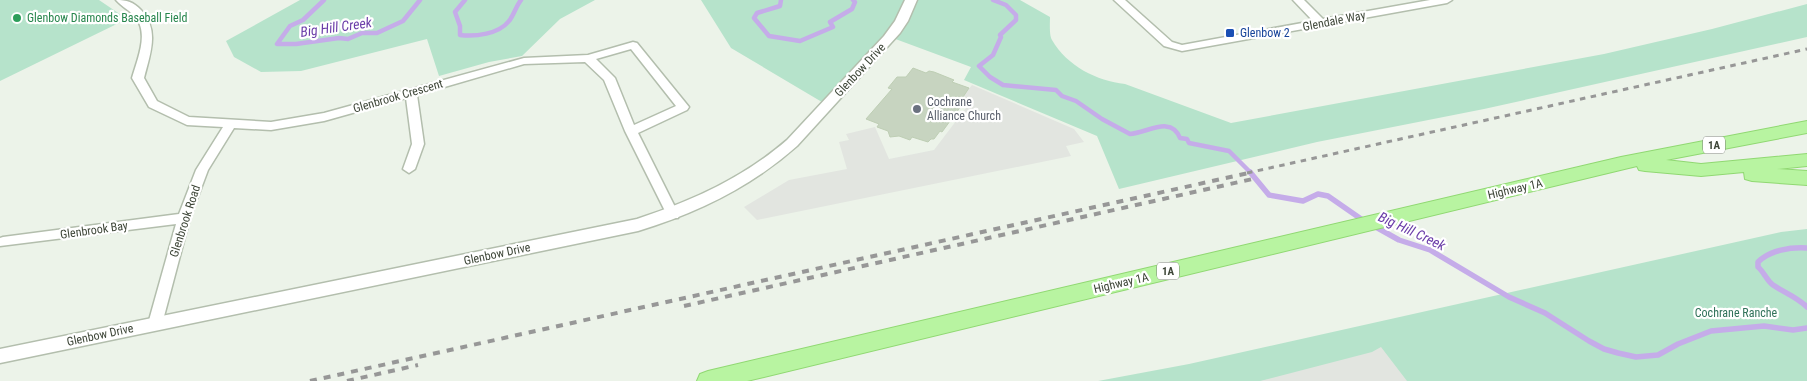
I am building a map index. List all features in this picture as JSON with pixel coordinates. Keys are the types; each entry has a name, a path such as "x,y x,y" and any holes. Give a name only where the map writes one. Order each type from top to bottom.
{"main road":[{"name":"Highway 1A","path":"708,381 1621,163 1807,127"},
{"name":"Highway 1A","path":"1621,163 1701,170 1807,160"},
{"path":"1701,170 1807,178"}],"street":[{"name":"Glenbrook Crescent","path":"122,0 137,9 148,26 148,36 138,78 153,104 187,121 271,126 324,117 524,61 588,58 633,45 683,107 631,130"},
{"name":"Glenbow Drive","path":"0,356 638,225 673,215 728,188 768,163 792,143 890,37 906,17 911,0"},
{"name":"Glendale Way","path":"1120,0 1168,44 1182,48 1447,0"},
{"path":"1298,0 1322,24"},
{"path":"588,58 609,78 631,130 673,215"},
{"path":"409,170 418,144 411,92"},
{"name":"Glenbrook Road","path":"155,324 184,218 202,170 230,125"},
{"name":"Glenbrook Bay","path":"4,242 184,218"}],"green space":[{"path":"0,0 99,0 127,19 0,81"},
{"path":"300,0 595,0 560,19 522,56 489,62 439,76 427,39 301,71 261,72 234,57 226,41"},
{"path":"701,0 1020,0 1050,17 1052,40 1074,65 1084,71 1104,80 1125,84 1231,123 1604,54 1712,29 1807,4 1807,37 1484,109 1317,142 1119,189 1097,136 964,80 971,67 890,37 827,105 731,48"},
{"name":"Cochrane Ranche","path":"1807,229 1807,381 1098,381 1189,364 1781,232"}],"shaded area":[{"path":"972,85 1074,129 1084,142 1066,146 1071,156 757,220 744,207 789,180 847,169 839,142 849,140 846,134 875,127 889,159 934,150 972,100 963,96"},
{"path":"1381,347 1407,381 1260,381 1372,352"}],"building":[{"name":"Cochrane Alliance Church","path":"913,68 926,73 929,71 934,72 954,80 952,82 969,88 963,97 967,98 942,132 940,131 934,139 928,142 912,137 910,140 899,136 890,137 888,131 877,127 879,124 866,119 892,89 888,88 897,77 906,77"}],"waterway":[{"name":"Big Hill Creek","path":"324,0 303,20 290,26 277,44 296,44 339,38 348,39 362,33 377,33 403,21 420,0"},
{"name":"Big Hill Creek","path":"465,0 455,12 460,26 460,35 466,36 486,34 499,29 509,21 521,0"},
{"name":"Big Hill Creek","path":"781,0 780,6 757,13 754,18 769,36 800,41 833,27 830,22 852,9 855,2 853,0"},
{"name":"Big Hill Creek","path":"993,0 1006,5 1016,15 1016,20 1000,35 1001,37 993,55 979,66 990,77 1003,85 1056,90 1062,96 1076,101 1102,119 1130,134 1158,127 1165,126 1171,128 1176,131 1180,138 1187,139 1189,143 1229,151 1250,172"},
{"name":"Big Hill Creek","path":"1250,172 1269,195 1303,201 1318,194 1328,196 1364,221"},
{"name":"Big Hill Creek","path":"1374,226 1399,240 1430,250 1509,297 1545,313 1589,341 1604,349 1618,353 1636,357 1658,355 1678,344 1711,331 1764,326 1793,330 1807,328"},
{"name":"Big Hill Creek","path":"1807,248 1781,250 1768,255 1758,262 1758,267 1771,283 1807,307"}],"railway":[{"path":"1247,173 1807,49"},
{"path":"310,381 1253,172"},
{"path":"684,306 1257,178"},
{"path":"347,381 418,365"}],"place":[{"name":"Glenbow Diamonds Baseball Field","path":"17,18"},
{"name":"Glenbow 2","path":"1230,33"},
{"name":"Cochrane Alliance Church","path":"917,109"}]}
